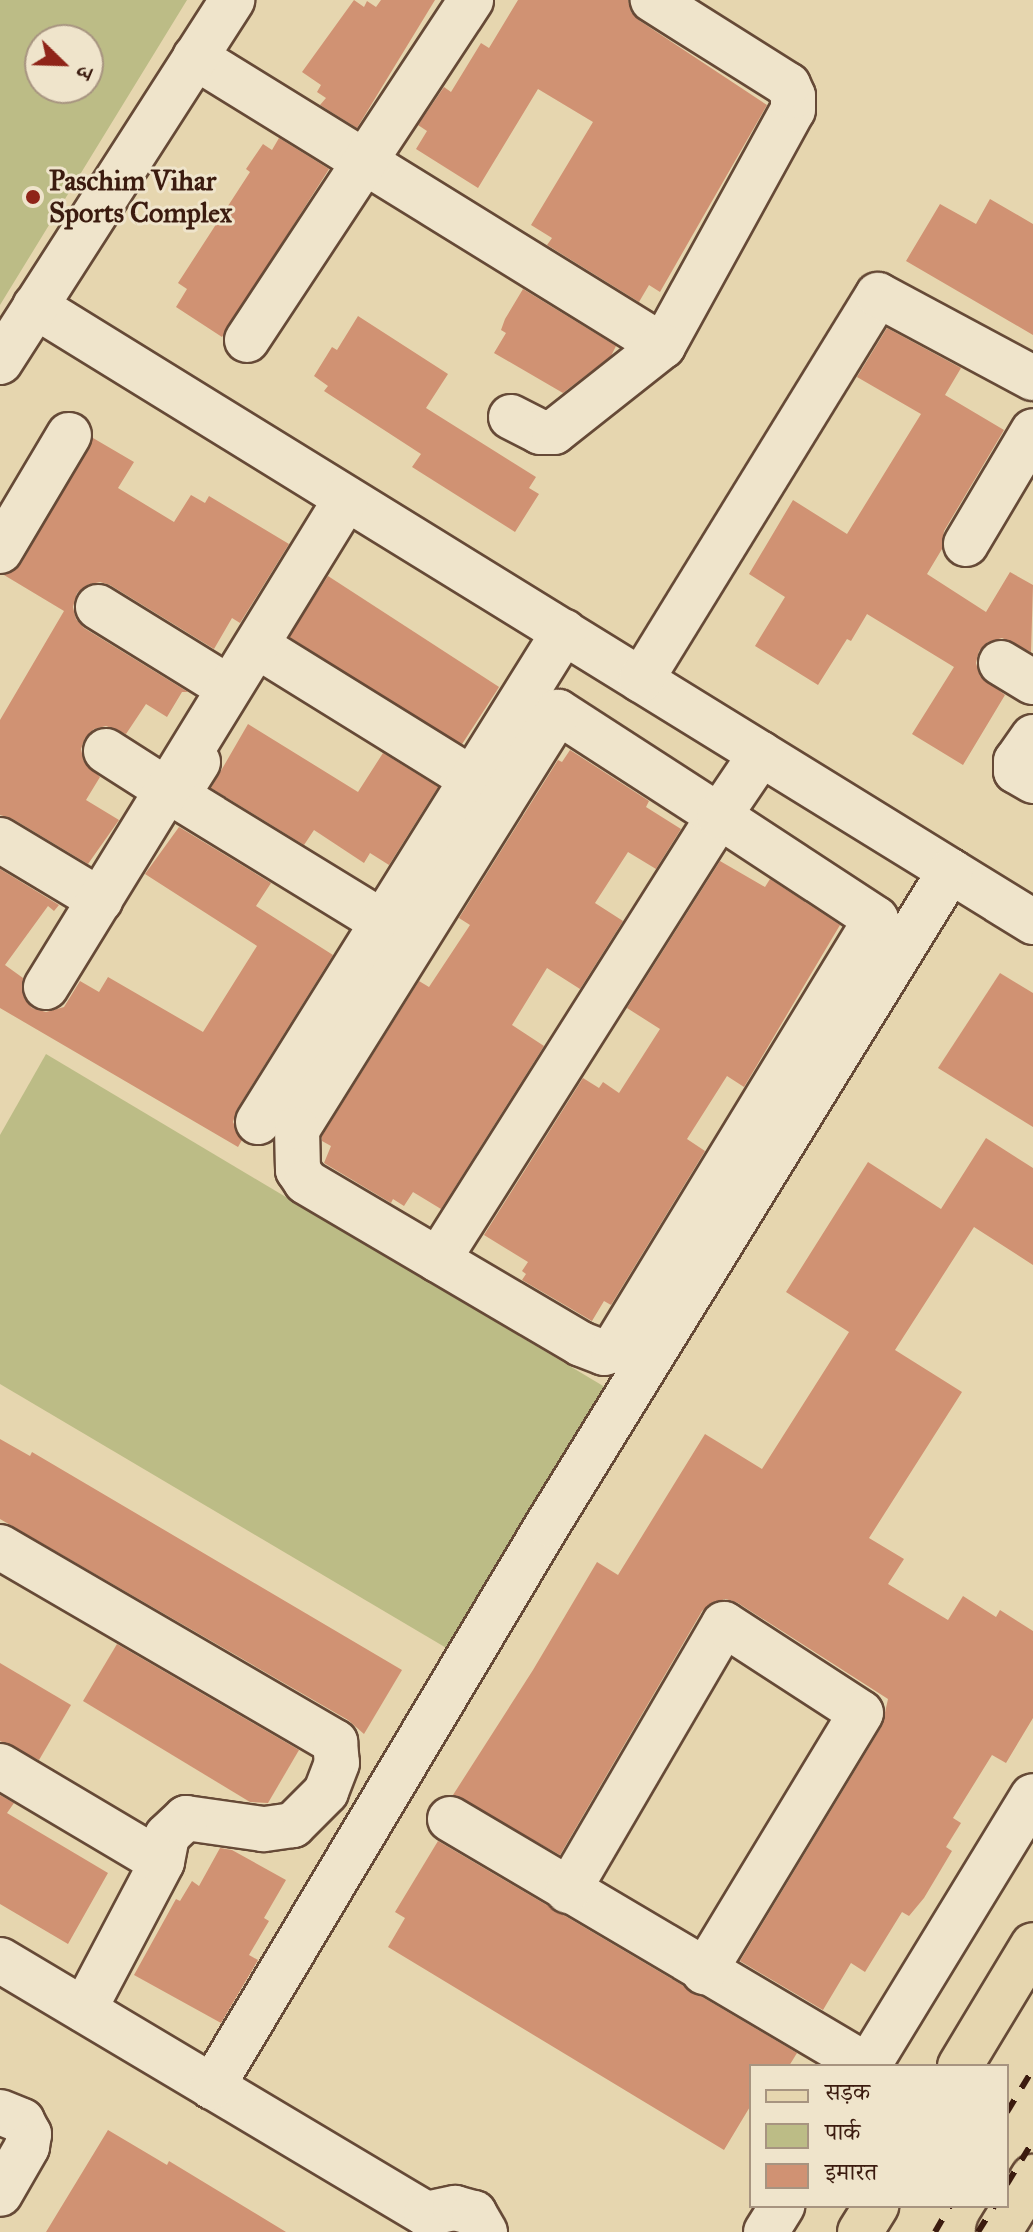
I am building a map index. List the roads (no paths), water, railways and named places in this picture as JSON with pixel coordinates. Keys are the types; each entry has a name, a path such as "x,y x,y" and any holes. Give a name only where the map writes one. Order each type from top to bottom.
{"main road":[{"path":"961,2064 1033,1945"},
{"path":"999,2232 1033,2177"},
{"path":"860,2232 875,2208"}],"street":[{"path":"0,362 232,0"},
{"path":"247,340 366,164 471,0"},
{"path":"511,417 540,432 554,432 663,346 793,110 793,96 788,85 653,0"},
{"path":"195,57 663,346"},
{"path":"641,680 878,295 1032,379"},
{"path":"35,306 1033,922"},
{"path":"966,544 1033,431"},
{"path":"0,551 69,435"},
{"path":"46,987 346,499"},
{"path":"316,573 177,796 383,922"},
{"path":"98,607 229,688"},
{"path":"258,1122 564,632"},
{"path":"267,652 472,779"},
{"path":"558,712 719,816 876,919 613,1350 604,1353 581,1344 306,1182 298,1170 297,1129 558,712"},
{"path":"1033,737 1016,761 1016,771 1033,781"},
{"path":"106,751 167,790"},
{"path":"438,1260 761,754"},
{"path":"0,840 100,900"},
{"path":"212,2087 389,1788 950,871"},
{"path":"0,1547 335,1742 337,1763 326,1792 293,1825 263,1829 186,1818 167,1836 162,1862 84,2010"},
{"path":"568,1891 724,1624 861,1713 704,1972"},
{"path":"337,1763 389,1788"},
{"path":"0,1766 162,1862"},
{"path":"869,2064 1033,1796"},
{"path":"450,1819 704,1972 865,2064"},
{"path":"0,1960 426,2214 455,2208 474,2213 485,2232"},
{"path":"0,2112 22,2121 29,2134 27,2147 0,2194"},
{"path":"766,2232 781,2208"}],"railway":[{"path":"1009,2109 1033,2069"},
{"path":"1009,2181 1033,2141"},
{"path":"935,2232 949,2208"},
{"path":"978,2232 993,2208"}],"place":[{"name":"Paschim Vihar Sports Complex","path":"33,197"}]}
